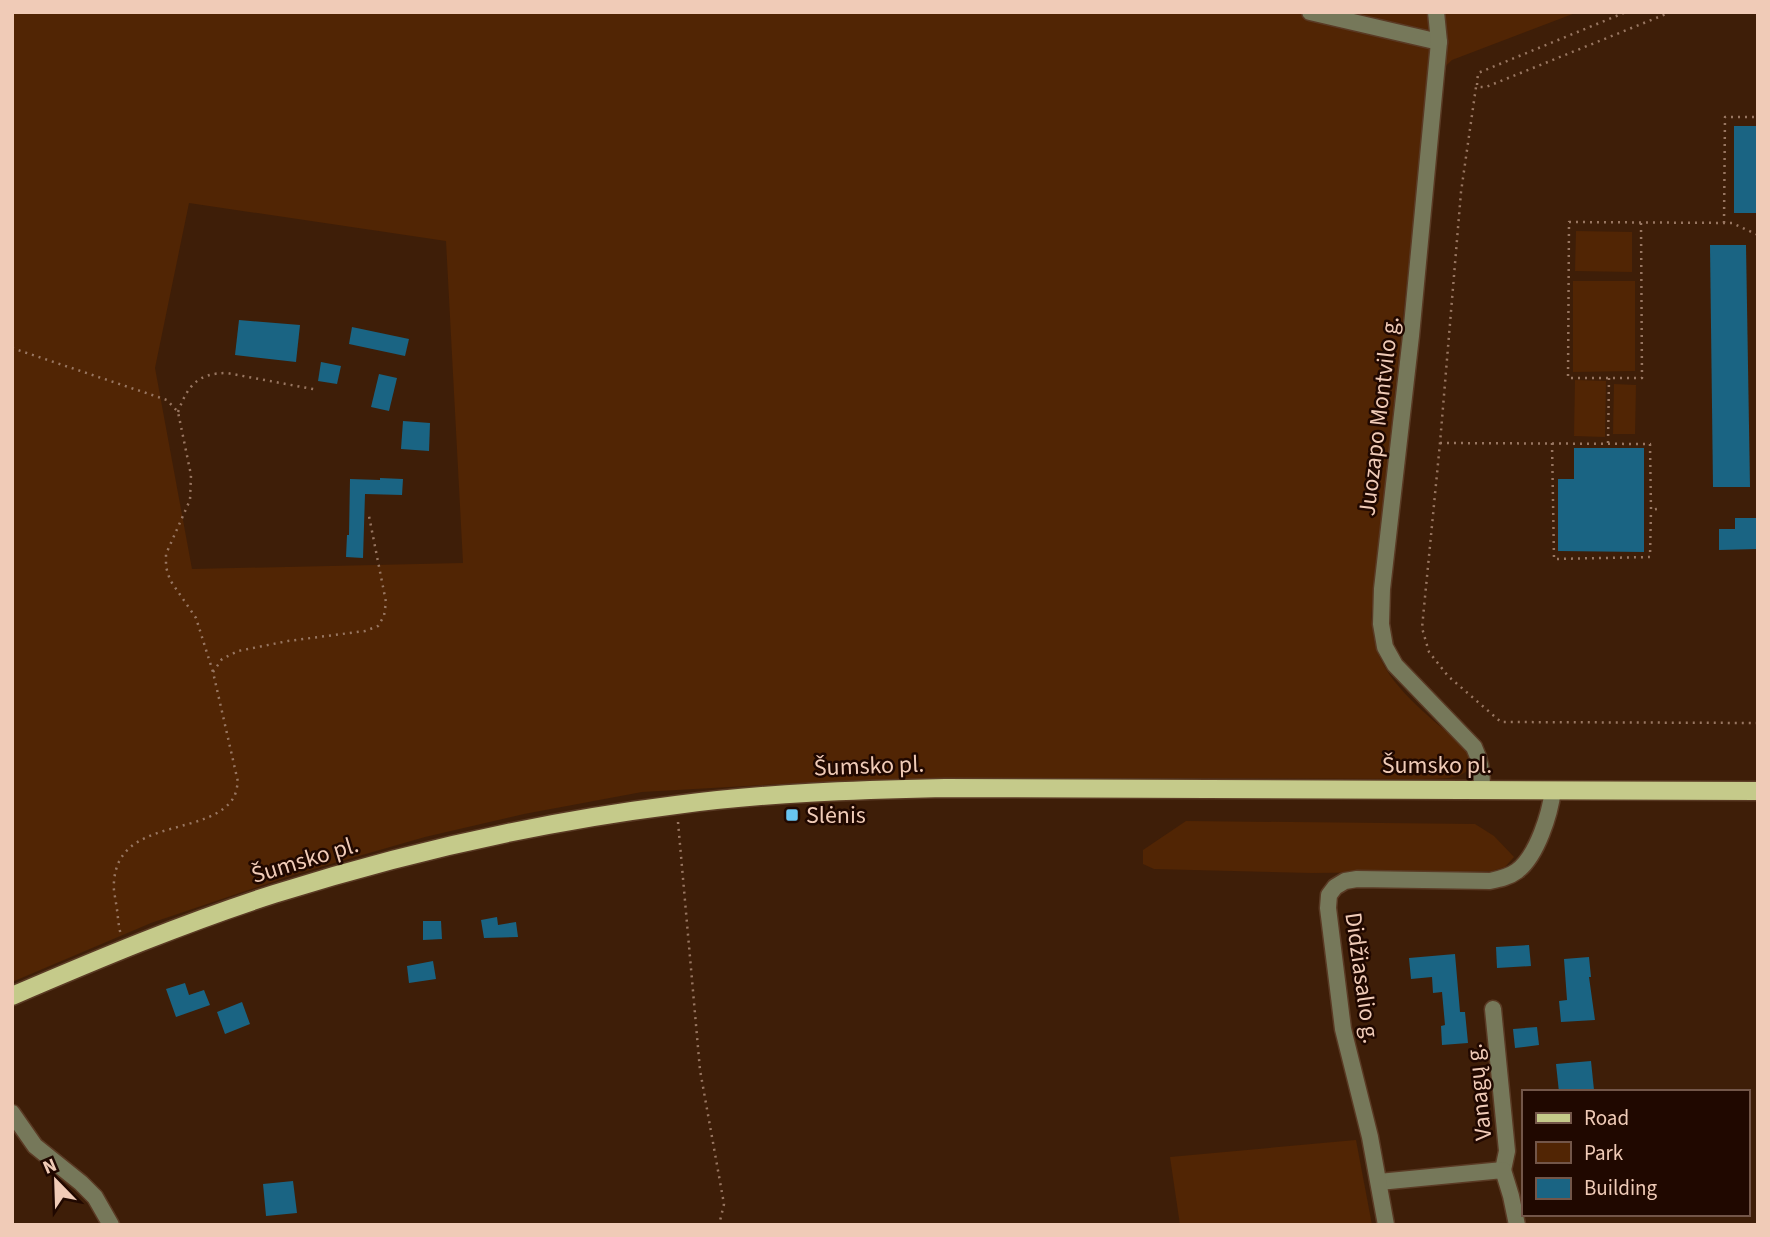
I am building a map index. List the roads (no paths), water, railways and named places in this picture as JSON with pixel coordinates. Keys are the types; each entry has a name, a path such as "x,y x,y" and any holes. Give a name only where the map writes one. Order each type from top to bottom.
{"main road":[{"name":"Šumsko pl.","path":"12,996 125,948 272,895 360,868 525,829 676,804 816,792 934,789 1758,791"}],"street":[{"path":"1310,12 1439,42"},
{"name":"Juozapo Montvilo g.","path":"1436,12 1439,42 1411,336 1381,589 1381,624 1385,647 1395,665 1474,747 1481,762 1482,790"},
{"name":"Didžiasalio g.","path":"1386,1225 1370,1137 1343,1029 1331,940 1329,895 1345,881 1357,879 1490,881 1505,878 1525,864 1531,854 1550,811 1553,790"},
{"name":"Vanagų g.","path":"1493,1009 1507,1151 1503,1170 1517,1225"},
{"path":"12,1114 35,1146 95,1197 111,1225"},
{"name":"Vanagų g.","path":"1379,1182 1503,1170"}],"place":[{"name":"Slėnis","path":"792,815"}]}
